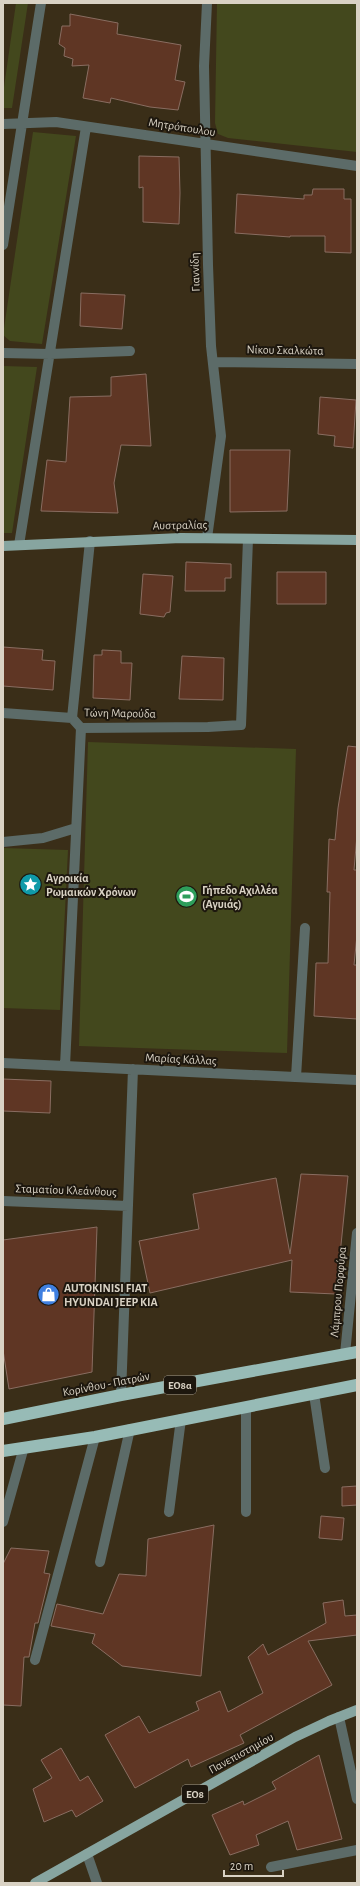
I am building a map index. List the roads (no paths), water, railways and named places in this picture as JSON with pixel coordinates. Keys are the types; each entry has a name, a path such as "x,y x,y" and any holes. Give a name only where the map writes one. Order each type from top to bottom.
{"highway":[{"name":"Κορίνθου - Πατρών","path":"3,1419 120,1395 351,1353"},
{"path":"3,1452 24,1447 95,1437 357,1385"}],"main road":[{"name":"Αυστραλίας","path":"3,546 207,538 357,540"},
{"name":"Πανεπιστημίου","path":"35,1883 295,1737 357,1710"}],"street":[{"path":"3,245 41,3"},
{"name":"Γιαννίδη","path":"207,3 204,66 208,265 213,362 221,436 207,538"},
{"name":"Μητρόπουλου","path":"3,124 56,122 357,166"},
{"path":"18,545 86,127"},
{"path":"3,353 50,354 130,351"},
{"name":"Νίκου Σκαλκώτα","path":"213,362 357,364"},
{"name":"Τώνη Μαρούδα","path":"3,713 72,718 81,728 208,727 241,725 248,539"},
{"path":"72,718 90,542"},
{"path":"65,1066 81,728"},
{"path":"3,842 43,838 76,828"},
{"path":"296,1077 305,928"},
{"name":"Μαρίας Κάλλας","path":"3,1063 357,1080"},
{"path":"120,1395 133,1069"},
{"name":"Σταματίου Κλεάνθους","path":"3,1201 128,1206"},
{"name":"Λάμπρου Πορφύρα","path":"351,1353 357,1233"},
{"path":"314,1394 325,1468"},
{"path":"246,1407 246,1512"},
{"path":"169,1512 181,1419"},
{"path":"100,1562 130,1429"},
{"path":"35,1660 95,1437"},
{"path":"3,1522 24,1447"},
{"path":"339,1717 357,1799"},
{"path":"271,1868 357,1850"},
{"path":"87,1854 97,1883"}],"place":[{"name":"Αγροικία Ρωμαικών Χρόνων","path":"30,885"},
{"name":"Γήπεδο Αχιλλέα (Αγυιάς)","path":"187,897"},
{"name":"AUTOKINISI FIAT HYUNDAI JEEP KIA","path":"49,1295"}]}
